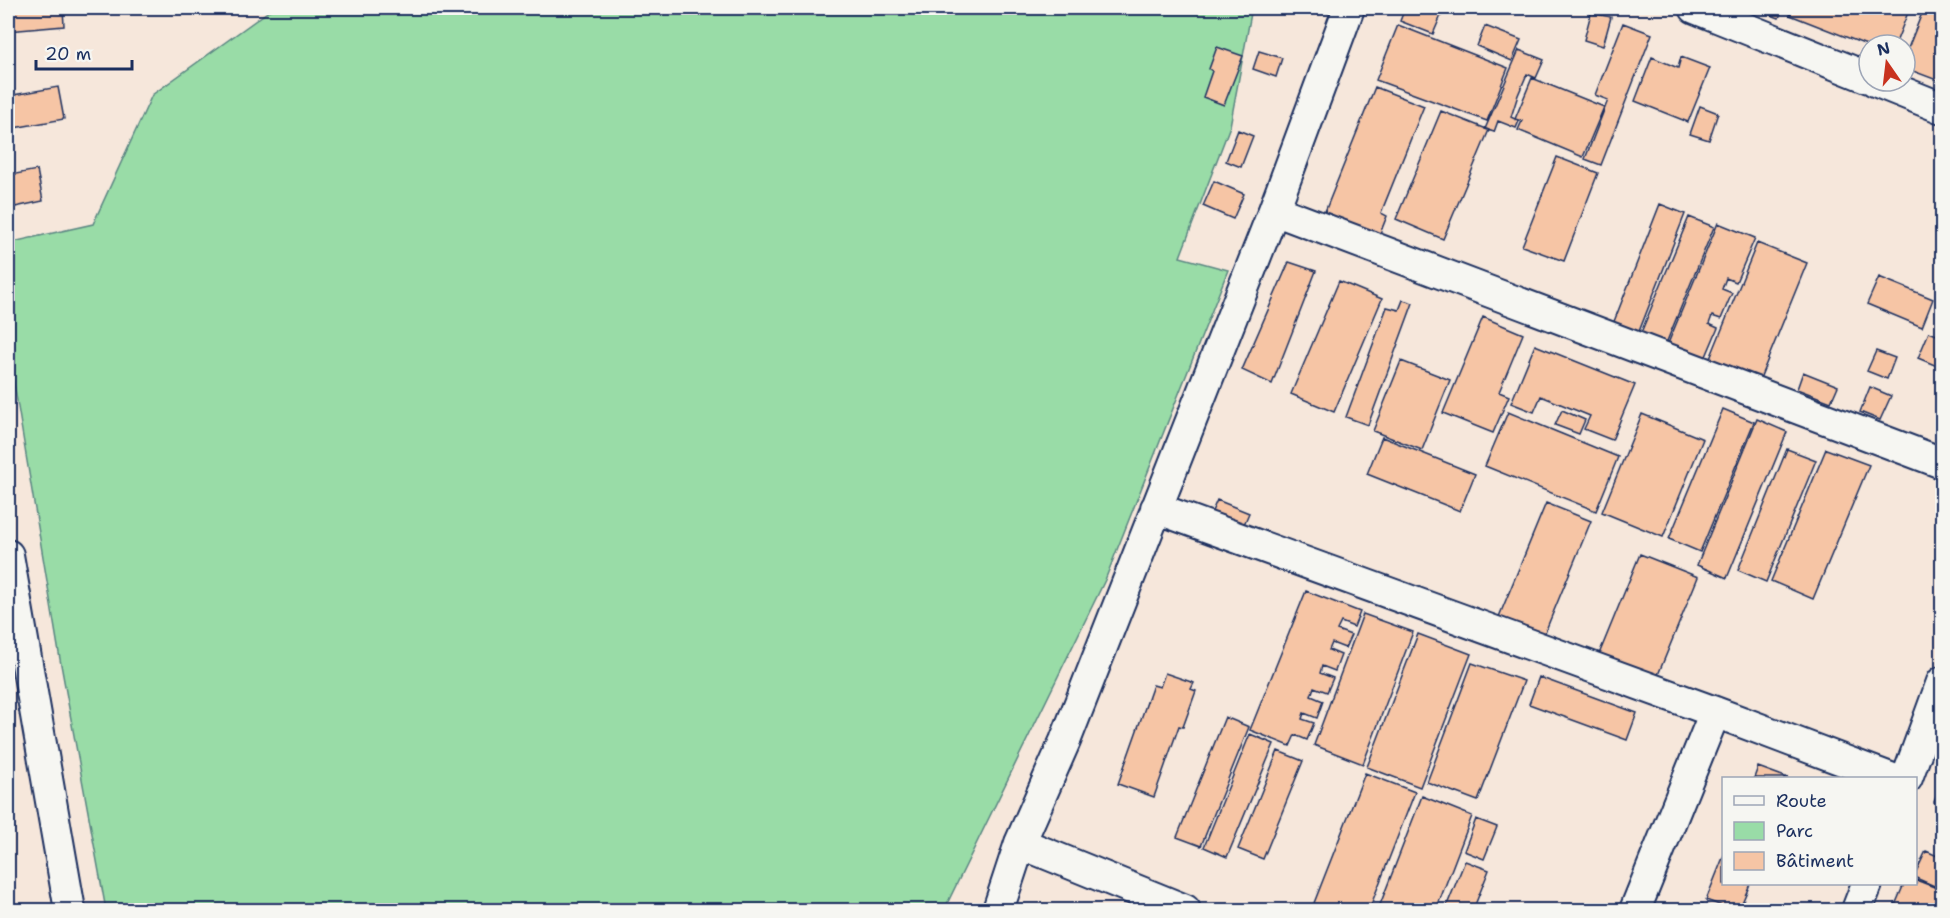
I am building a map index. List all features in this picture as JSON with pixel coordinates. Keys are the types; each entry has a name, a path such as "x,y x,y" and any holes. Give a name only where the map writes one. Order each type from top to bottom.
{"street":[{"path":"998,910 1020,843 1065,741 1274,210 1349,8"},
{"path":"1695,8 1857,73"},
{"path":"1905,93 1942,108"},
{"path":"1274,210 1942,463"},
{"path":"1156,508 1887,777"},
{"path":"8,555 70,910"},
{"path":"1907,777 1942,682"},
{"path":"1635,910 1714,712"},
{"path":"1020,843 1185,910"},
{"path":"1857,910 1867,885"}],"green space":[{"path":"273,8 1252,8 1230,126 1180,257 1228,270 1105,580 944,910 106,910 60,659 8,347 8,243 93,224 152,95"}],"building":[{"path":"8,8 63,8 64,26 8,31"},
{"path":"1405,8 1436,8 1443,11 1433,34 1400,21"},
{"path":"1753,8 1783,8 1779,18"},
{"path":"1793,8 1903,8 1909,10 1900,33 1857,33 1857,41 1790,15"},
{"path":"1924,8 1942,8 1942,82 1917,73 1917,33 1914,33"},
{"path":"1591,13 1611,17 1603,46 1584,40"},
{"path":"1623,23 1652,34 1601,165 1585,159 1608,100 1595,95"},
{"path":"1398,25 1508,68 1487,121 1376,80"},
{"path":"1485,26 1521,40 1512,61 1477,46"},
{"path":"1217,47 1243,56 1224,105 1203,97"},
{"path":"1519,50 1544,60 1536,78 1527,74 1518,95 1511,117 1519,121 1516,128 1498,121 1494,132 1485,129"},
{"path":"1259,51 1282,58 1276,77 1253,69"},
{"path":"1652,57 1678,68 1681,57 1710,68 1688,122 1635,101"},
{"path":"1532,78 1604,107 1583,157 1518,130 1522,121 1515,119"},
{"path":"58,87 64,119 8,129 8,96"},
{"path":"1375,87 1424,106 1381,213 1387,216 1377,241 1322,219"},
{"path":"1700,106 1718,113 1709,140 1690,134"},
{"path":"1441,111 1489,130 1443,239 1396,219"},
{"path":"1238,130 1253,136 1241,167 1226,161"},
{"path":"1557,157 1598,173 1564,261 1522,246"},
{"path":"37,170 43,201 15,207 10,175"},
{"path":"1214,181 1244,194 1233,219 1203,206"},
{"path":"1660,204 1685,214 1638,334 1613,324"},
{"path":"1689,217 1714,227 1665,346 1640,335"},
{"path":"1718,223 1755,238 1736,282 1726,278 1722,289 1732,293 1721,319 1712,316 1709,324 1718,328 1704,361 1667,346"},
{"path":"1757,243 1807,263 1759,381 1709,361"},
{"path":"1289,262 1316,271 1272,384 1242,370"},
{"path":"1879,277 1933,299 1922,327 1867,304"},
{"path":"1339,281 1382,299 1334,412 1291,394"},
{"path":"1403,300 1413,303 1368,425 1346,417 1387,307 1399,310"},
{"path":"1483,317 1523,334 1499,392 1509,396 1493,433 1443,413"},
{"path":"1929,332 1942,337 1942,353 1937,366 1918,358"},
{"path":"1535,345 1635,385 1612,440 1584,429 1590,416 1541,396 1534,412 1511,403"},
{"path":"1876,351 1895,358 1887,379 1867,371"},
{"path":"1401,361 1450,380 1422,450 1373,431"},
{"path":"1803,372 1838,386 1831,402 1797,389"},
{"path":"1870,387 1891,396 1880,420 1860,412"},
{"path":"1723,409 1754,422 1700,552 1669,539"},
{"path":"1562,410 1585,420 1579,434 1555,425"},
{"path":"1508,412 1618,457 1596,511 1485,466"},
{"path":"1642,414 1703,439 1663,537 1602,512"},
{"path":"1757,419 1787,432 1727,578 1697,565"},
{"path":"1382,437 1475,474 1460,511 1367,474"},
{"path":"1787,449 1816,460 1766,582 1738,570"},
{"path":"1826,449 1869,465 1813,599 1771,581"},
{"path":"1217,500 1249,513 1242,529 1210,516"},
{"path":"1546,503 1591,521 1541,642 1496,624"},
{"path":"1640,554 1698,577 1653,687 1595,664"},
{"path":"1306,591 1360,612 1354,627 1341,622 1337,630 1351,635 1345,648 1332,643 1329,650 1341,655 1335,671 1322,666 1320,673 1333,678 1327,692 1314,687 1311,696 1323,701 1317,718 1304,713 1302,719 1314,723 1307,740 1295,735 1290,746 1250,730"},
{"path":"1363,614 1413,632 1363,764 1314,745"},
{"path":"1418,634 1471,654 1420,787 1367,767"},
{"path":"1472,663 1524,681 1478,801 1427,782"},
{"path":"1165,673 1194,683 1191,689 1196,691 1183,727 1179,726 1154,797 1118,784 1153,685 1160,687"},
{"path":"1539,677 1637,713 1627,740 1529,704"},
{"path":"1225,717 1249,727 1201,846 1177,837"},
{"path":"1250,734 1274,744 1227,857 1204,847"},
{"path":"1278,751 1303,761 1263,859 1238,849"},
{"path":"1758,767 1785,777 1754,777"},
{"path":"1365,773 1415,792 1369,910 1334,910 1314,903"},
{"path":"1942,782 1942,805 1934,802"},
{"path":"1422,796 1472,816 1436,910 1378,910"},
{"path":"1476,819 1497,827 1484,859 1464,851"},
{"path":"1926,851 1942,858 1942,880 1939,888 1917,878 1917,870"},
{"path":"1722,860 1722,885 1750,885 1739,910 1706,900"},
{"path":"1465,861 1489,870 1473,910 1445,910"},
{"path":"1917,880 1942,890 1940,910 1893,910 1904,885 1917,885"},
{"path":"1702,904 1719,910 1699,910"},
{"path":"1025,905 1039,910 1022,910"}]}
